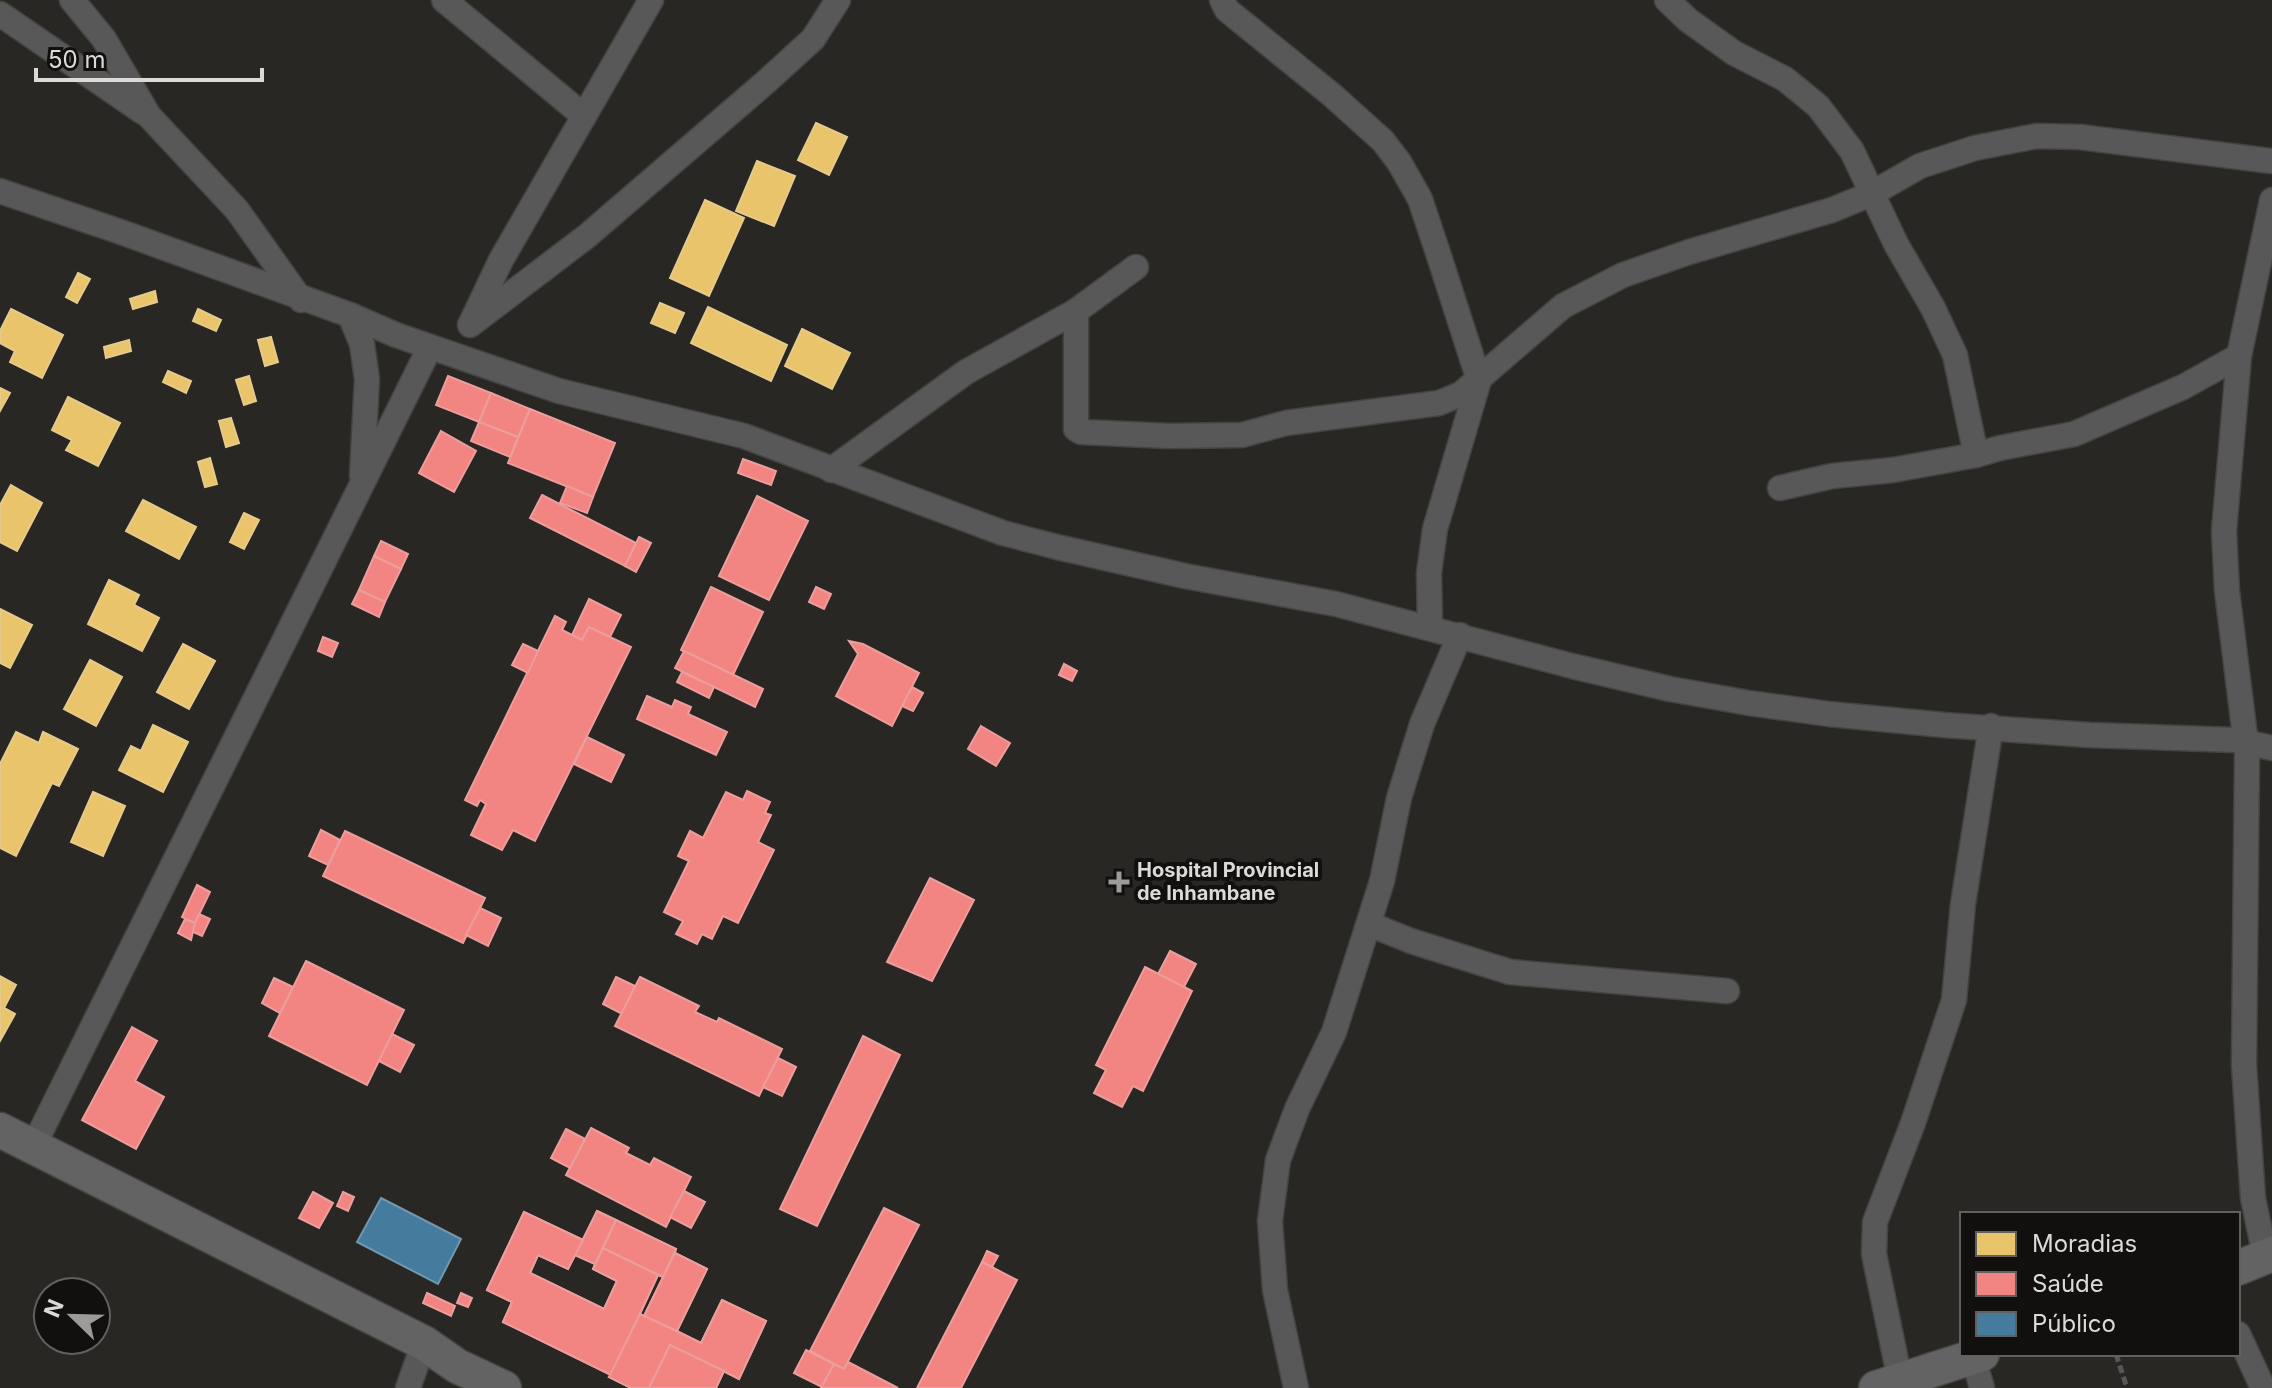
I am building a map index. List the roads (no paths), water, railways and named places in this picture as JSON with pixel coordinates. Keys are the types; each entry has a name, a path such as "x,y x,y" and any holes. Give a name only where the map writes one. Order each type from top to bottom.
{"main road":[{"path":"0,1130 424,1343 457,1366 504,1388"},
{"path":"1888,1384 1979,1366"}],"street":[{"path":"72,0 104,39 149,116"},
{"path":"444,0 584,116"},
{"path":"456,356 501,260 651,0"},
{"path":"470,325 587,236 767,81 813,39 838,0"},
{"path":"1222,0 1227,10 1383,141 1420,199 1479,380 1435,529 1429,573 1430,627"},
{"path":"1667,0 1688,20 1734,53 1785,79 1818,106 1852,151 1896,244 1933,308 1955,355 1976,455"},
{"path":"0,14 149,116 237,210 301,300"},
{"path":"1076,311 1076,429 1081,432 1169,436 1242,435 1286,423 1439,403 1461,394 1479,380 1563,306 1623,275 1832,210 1871,194 1920,166 1975,148 2037,136 2080,137 2272,161"},
{"path":"0,191 559,391 744,436 1003,533 1057,547 1199,579 1336,604 1572,666 1717,697 1829,714 1944,725 2245,742 2272,748"},
{"path":"2258,1260 2244,1065 2247,752 2227,591 2224,531 2239,356 2272,200"},
{"path":"831,470 966,372 1076,311 1136,267"},
{"path":"350,315 362,344 367,379 361,485"},
{"path":"33,1147 430,347"},
{"path":"1780,488 1832,476 1893,470 1976,455 2074,434 2183,387 2239,356"},
{"path":"1296,1388 1275,1290 1270,1221 1278,1160 1297,1109 1334,1032 1382,881 1399,798 1422,724 1460,635"},
{"path":"1888,1384 1874,1254 1875,1222 1918,1109 1954,1000 1963,904 1991,726"},
{"path":"1369,924 1411,941 1510,972 1727,991"},
{"path":"2240,1338 2263,1388"},
{"path":"408,1388 424,1343"}],"place":[{"name":"Hospital Provincial de Inhambane","path":"1119,882"}]}
